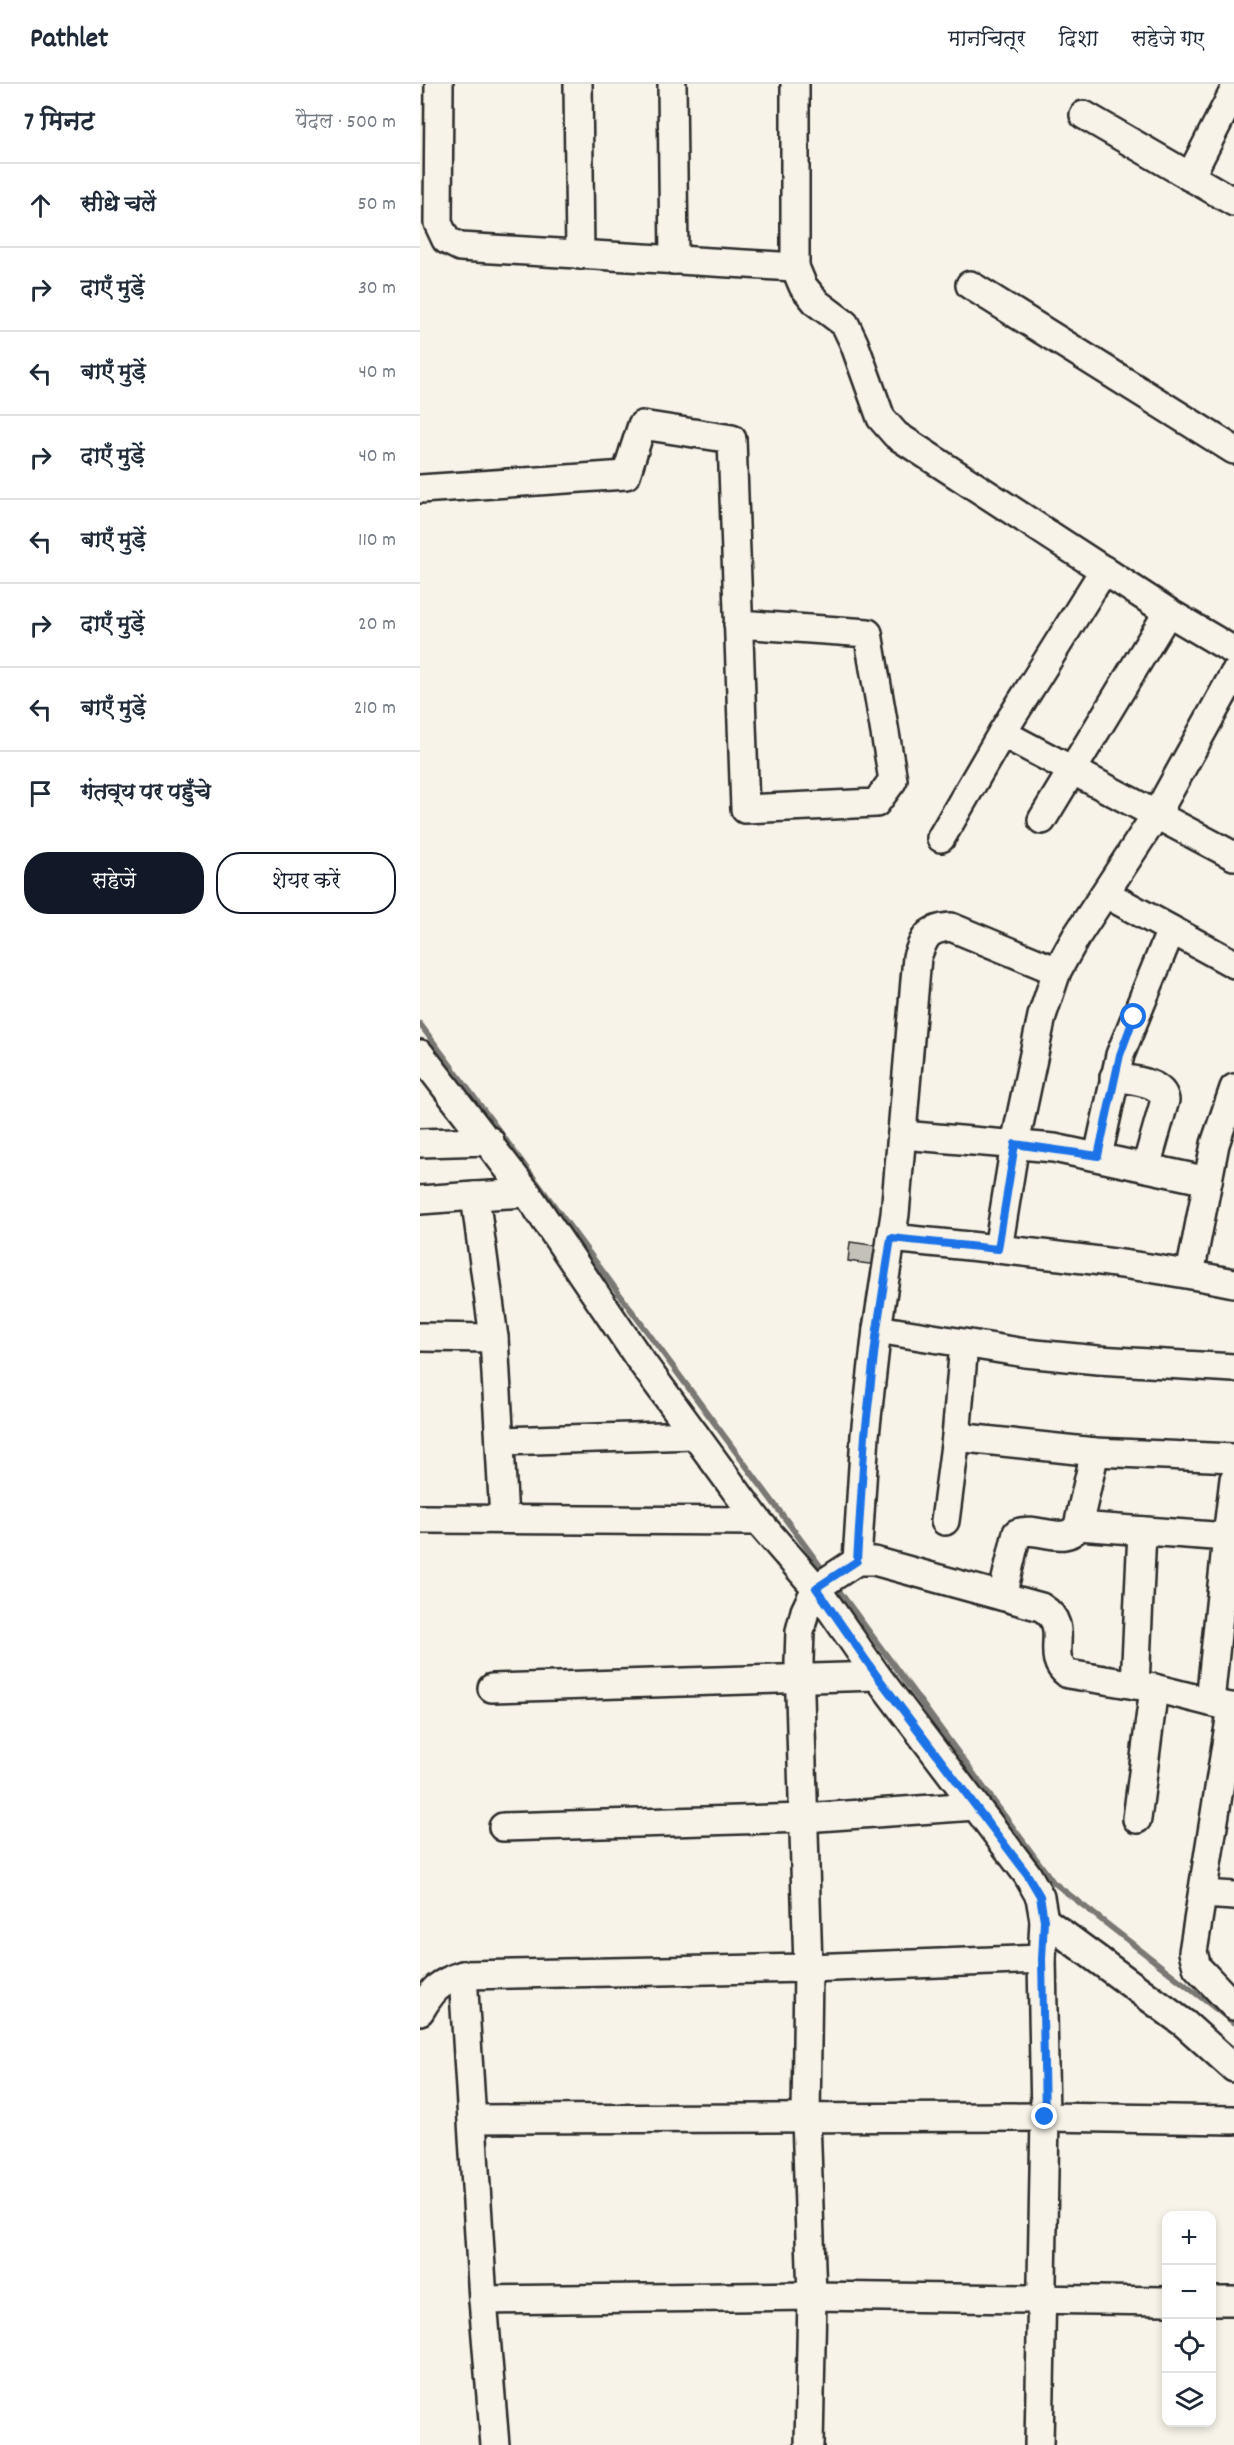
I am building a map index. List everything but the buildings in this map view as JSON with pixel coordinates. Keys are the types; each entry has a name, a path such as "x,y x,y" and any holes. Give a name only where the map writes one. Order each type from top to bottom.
{"street":[{"path":"438,84 438,223 446,240 460,247 795,267"},
{"path":"578,84 580,255"},
{"path":"672,84 674,260"},
{"path":"795,84 795,267 803,286 818,303 845,324 881,418 896,435 1168,612 1234,651"},
{"path":"1190,177 1234,92"},
{"path":"1084,115 1234,202"},
{"path":"970,285 1234,450"},
{"path":"420,489 626,475 642,426 732,439 738,624 745,809 876,803 893,780 868,633 738,624"},
{"path":"941,838 1002,733 1104,570"},
{"path":"1042,820 1168,612"},
{"path":"998,1249 1015,1144 1042,1016 1057,971 1076,937 1156,815 1231,685"},
{"path":"1002,733 1234,856"},
{"path":"1106,894 1234,964"},
{"path":"853,1563 877,1329 891,1238 902,1135 917,957 924,938 935,928 951,927 1057,971"},
{"path":"1098,1156 1120,1055 1171,930"},
{"path":"422,1059 490,1141 638,1357 758,1521 821,1584 877,1676 1040,1896 1044,1920 1042,1959 1045,2117 1039,2445"},
{"path":"1114,1077 1157,1087 1164,1093 1146,1167"},
{"path":"1190,1274 1215,1144 1234,1088"},
{"path":"902,1135 1015,1144 1098,1156 1208,1180"},
{"path":"420,1143 490,1141"},
{"path":"420,1200 527,1193"},
{"path":"475,1196 494,1338 504,1519"},
{"path":"891,1238 998,1249 1190,1274 1234,1283"},
{"path":"877,1329 964,1344 1098,1360 1234,1368"},
{"path":"420,1337 494,1338"},
{"path":"945,1521 956,1437 964,1344"},
{"path":"500,1441 695,1435"},
{"path":"956,1437 1095,1452 1234,1458"},
{"path":"1002,1596 1017,1533 1025,1530 1065,1536 1073,1534 1078,1526 1095,1452"},
{"path":"1234,1479 1225,1706 1203,1894 1193,1952 1197,1967 1234,2006"},
{"path":"420,1520 758,1521"},
{"path":"1078,1526 1231,1537"},
{"path":"1137,1819 1145,1686 1142,1531"},
{"path":"809,2445 812,2296 806,2118 808,1968 800,1679 800,1631 805,1611 821,1584 853,1563 874,1561 1041,1607 1051,1613 1057,1625 1057,1655 1060,1668 1068,1674 1145,1686 1225,1706"},
{"path":"492,1688 877,1676"},
{"path":"503,1827 804,1818 975,1806"},
{"path":"1203,1894 1234,1896"},
{"path":"1044,1920 1185,2024 1234,2068"},
{"path":"420,2011 433,1989 463,1975 808,1968 1042,1959"},
{"path":"463,1975 474,2119 483,2300 495,2445"},
{"path":"474,2119 1045,2117 1234,2120"},
{"path":"483,2300 812,2296 1162,2301"},
{"path":"1216,2301 1234,2301"}],"waterway":[{"path":"420,1024 826,1574"},
{"path":"834,1584 1053,1882 1234,2023"}],"route":[{"path":"1045,2117 1042,1959 1044,1920 1040,1896 1027,1874 877,1676 816,1588 857,1561 865,1435 877,1329 891,1238 998,1249 1015,1144 1098,1156 1120,1055 1134,1017"}]}
